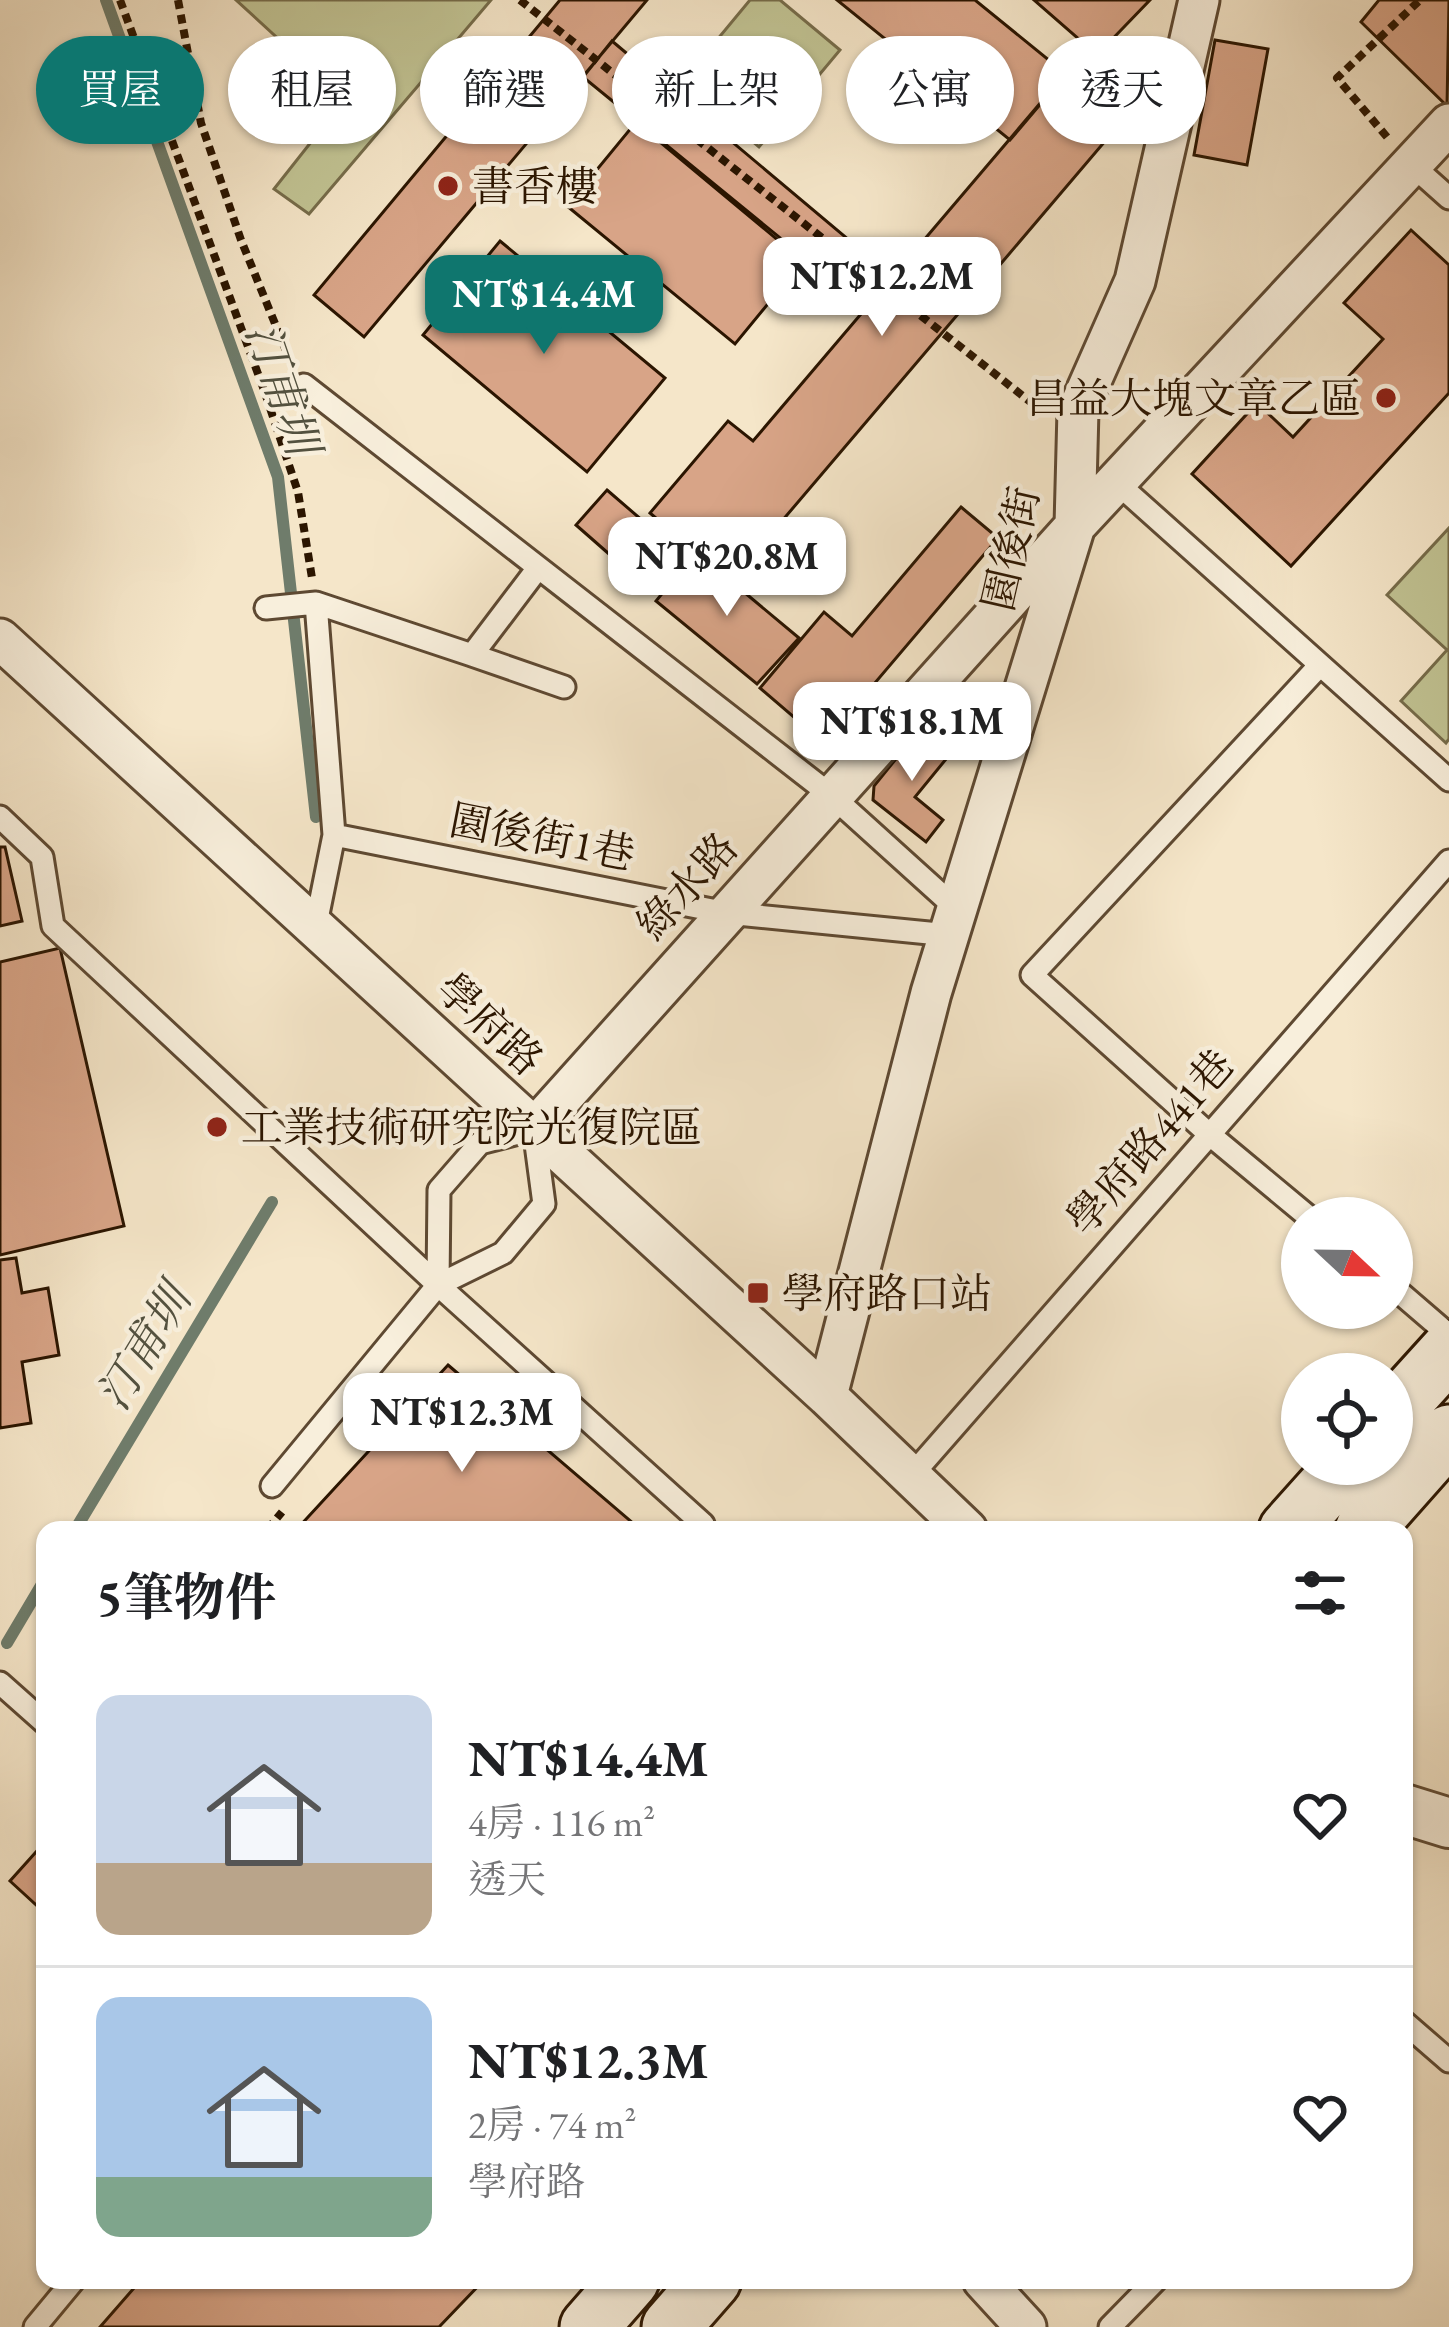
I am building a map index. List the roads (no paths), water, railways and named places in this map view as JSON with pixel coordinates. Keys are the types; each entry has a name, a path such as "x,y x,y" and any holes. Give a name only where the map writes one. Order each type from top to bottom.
{"main road":[{"path":"1413,1391 1449,1351"},
{"path":"1372,1521 1449,1434"},
{"path":"1296,1521 1329,1485"},
{"path":"589,2327 622,2289"},
{"path":"671,2327 704,2289"}],"street":[{"name":"園後街","path":"827,1396 931,993 1075,526 1078,410 1135,281 1199,0"},
{"name":"綠水路","path":"534,1129 1075,526 1449,124"},
{"name":"學府路","path":"2,645 827,1396 958,1521"},
{"path":"1413,1812 1449,1823"},
{"path":"991,2289 1026,2327"}],"lane":[{"path":"1412,166 1449,198"},
{"path":"304,385 832,796 953,922"},
{"path":"1116,482 1449,780"},
{"path":"472,655 538,568"},
{"path":"315,929 334,835 316,603"},
{"path":"266,608 316,603 564,687"},
{"path":"1285,1197 1032,975 1320,665"},
{"path":"0,817 42,857 53,926 438,1285 701,1521"},
{"name":"園後街1巷","path":"334,835 727,914 953,922"},
{"name":"學府路441巷","path":"910,1476 1449,861"},
{"path":"272,1486 438,1285 503,1253 544,1204 534,1129 480,1143 439,1190 438,1285"},
{"path":"1413,1304 1449,1335"},
{"path":"0,1683 36,1715"},
{"path":"1413,2030 1449,2061"},
{"path":"35,2327 67,2289"},
{"path":"1110,2327 1147,2289"}],"waterway":[{"name":"汀甫圳","path":"106,0 278,477 316,817"},
{"name":"汀甫圳","path":"80,1521 272,1202"},
{"name":"汀甫圳","path":"7,1643 36,1594"}],"place":[{"name":"書香樓","path":"448,186"},
{"name":"昌益大塊文章乙區","path":"1386,398"},
{"name":"工業技術研究院光復院區","path":"217,1127"},
{"name":"學府路口站","path":"758,1293"}]}
